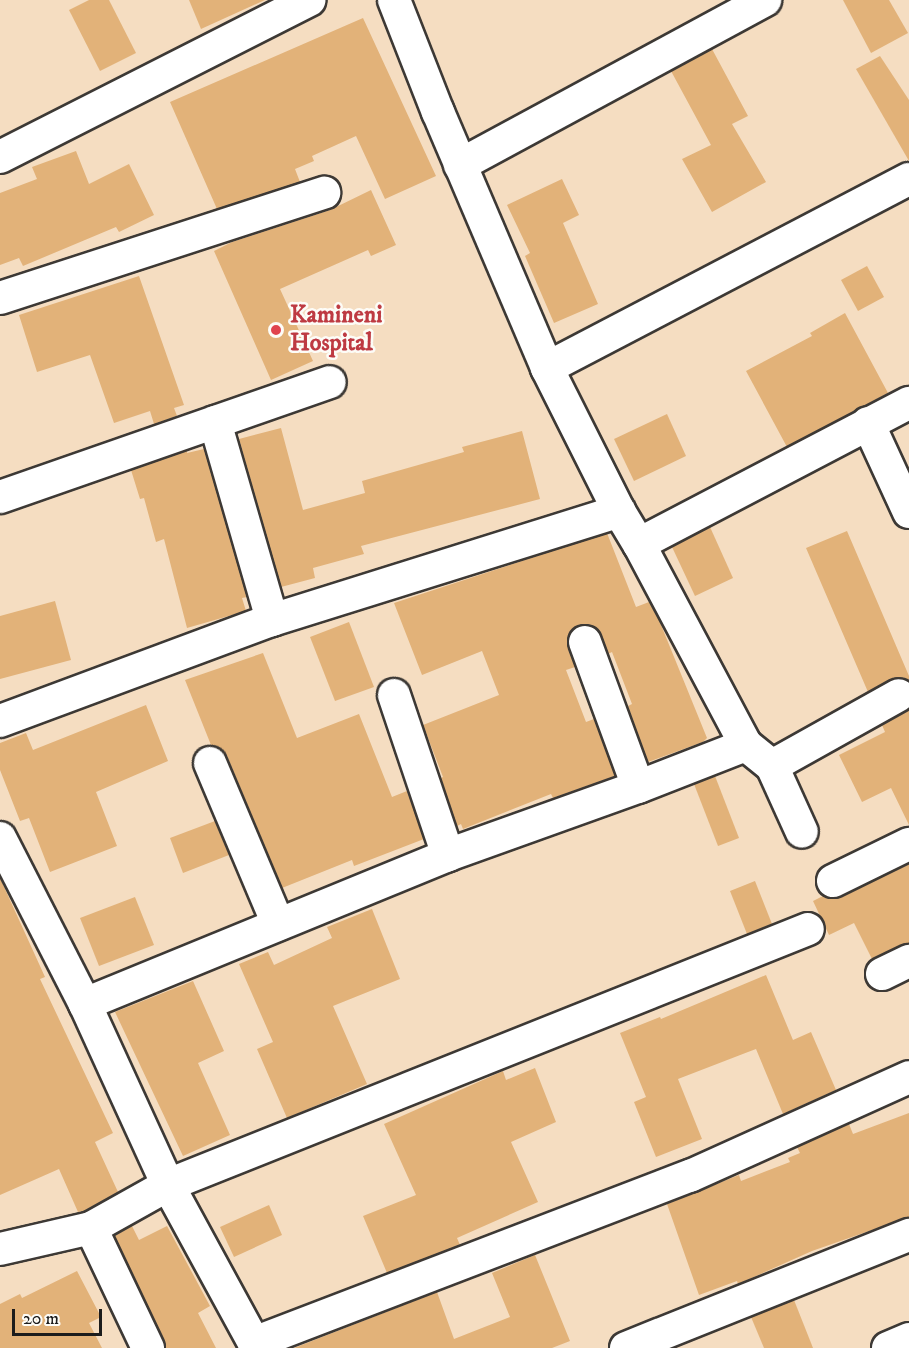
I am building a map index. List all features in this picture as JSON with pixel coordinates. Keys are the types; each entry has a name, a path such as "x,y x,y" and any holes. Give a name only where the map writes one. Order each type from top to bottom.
{"street":[{"path":"0,158 310,0"},
{"path":"394,0 460,165 548,368 619,511 639,544 746,745 772,766 802,832"},
{"path":"460,165 765,0"},
{"path":"548,368 909,179"},
{"path":"0,298 324,193"},
{"path":"0,497 330,382"},
{"path":"639,544 909,403"},
{"path":"215,422 272,620"},
{"path":"868,423 909,512"},
{"path":"0,720 272,620 619,511"},
{"path":"585,642 638,787"},
{"path":"394,694 448,855"},
{"path":"772,766 899,695"},
{"path":"85,1004 448,855 638,787 746,745"},
{"path":"210,763 278,924"},
{"path":"833,881 909,844"},
{"path":"3,853 85,1004 168,1185 256,1346 690,1176 909,1077"},
{"path":"0,1250 91,1228 168,1185 808,929"},
{"path":"91,1228 148,1348"},
{"path":"626,1348 909,1235"},
{"path":"888,1348 909,1339"}],"building":[{"path":"89,0 109,0 136,53 100,71 69,10"},
{"path":"189,0 265,0 201,29"},
{"path":"843,0 889,0 908,33 871,53"},
{"path":"363,18 436,176 385,199 356,136 312,156 314,161 295,169 300,182 217,209 170,102"},
{"path":"712,49 748,116 732,124 766,182 712,212 682,159 711,145 671,71"},
{"path":"880,56 909,100 909,161 856,69"},
{"path":"76,151 89,184 129,164 154,215 119,232 116,227 23,266 19,258 0,265 0,193 37,179 32,167"},
{"path":"562,179 579,215 563,223 598,304 554,323 525,256 530,253 507,205"},
{"path":"371,190 396,245 371,256 368,250 280,289 313,361 271,380 214,251 232,242 330,210"},
{"path":"867,266 884,297 858,311 841,280"},
{"path":"139,276 184,405 174,408 177,416 154,424 150,411 114,423 90,355 37,372 19,315"},
{"path":"845,313 888,393 787,447 746,371 812,336 810,333"},
{"path":"667,414 686,456 634,481 614,439"},
{"path":"281,428 303,510 365,493 362,481 464,452 462,447 522,431 540,499 361,546 364,554 313,568 315,578 281,587 239,439"},
{"path":"204,449 247,597 242,598 246,611 187,628 164,539 156,542 144,498 140,499 131,470 187,451 187,453"},
{"path":"710,527 733,578 695,596 672,547"},
{"path":"847,531 909,676 909,680 900,677 891,679 868,692 806,548"},
{"path":"607,533 636,607 649,602 659,620 707,738 703,742 648,762 628,706 632,704 612,652 608,654 596,628 588,624 578,625 567,639 575,667 566,670 586,722 594,719 615,776 553,798 551,794 463,829 461,824 457,826 441,778 443,777 423,725 499,695 482,651 422,675 394,603"},
{"path":"55,601 71,660 0,679 0,616"},
{"path":"349,622 374,687 335,701 310,637"},
{"path":"263,653 297,738 359,714 392,797 407,791 424,839 354,866 352,860 282,888 227,756 220,748 211,745 185,680"},
{"path":"146,705 168,761 96,792 117,846 50,872 29,818 20,821 0,770 0,743 26,733 33,750"},
{"path":"909,710 909,825 891,788 862,802 839,755 885,732 882,725"},
{"path":"715,776 739,838 718,846 694,784"},
{"path":"215,821 229,855 183,873 170,838"},
{"path":"909,864 909,943 872,959 854,923 829,935 813,901 823,896 831,899 841,897"},
{"path":"0,878 45,977 40,979 113,1133 95,1142 118,1192 84,1211 78,1212 59,1169 0,1195"},
{"path":"755,881 772,924 747,934 730,891"},
{"path":"135,897 154,945 99,966 80,918"},
{"path":"372,909 400,979 333,1006 367,1084 287,1118 257,1049 273,1042 239,964 268,952 274,965 332,938 327,927"},
{"path":"766,975 793,1040 811,1032 836,1090 783,1114 756,1049 678,1079 702,1139 656,1157 634,1102 646,1097 620,1033 660,1017 661,1019"},
{"path":"193,981 224,1051 198,1063 230,1135 183,1156 115,1012"},
{"path":"535,1068 556,1122 511,1142 538,1202 457,1238 460,1245 387,1273 363,1216 416,1195 384,1124 503,1071 506,1080"},
{"path":"909,1113 909,1217 812,1251 738,1284 737,1281 699,1295 667,1204 739,1175 741,1181 790,1162 788,1158 800,1153 797,1147 849,1124 853,1134"},
{"path":"269,1205 282,1235 234,1257 220,1227"},
{"path":"132,1226 139,1240 167,1226 210,1306 198,1313 216,1348 166,1348 114,1236"},
{"path":"535,1255 570,1341 552,1348 294,1348 437,1292 454,1339 510,1317 492,1273"},
{"path":"77,1271 101,1317 89,1323 102,1348 0,1348 0,1304 20,1294 22,1298"},
{"path":"794,1300 813,1348 764,1348 751,1317"}],"place":[{"name":"Kamineni Hospital","path":"276,330"}]}
